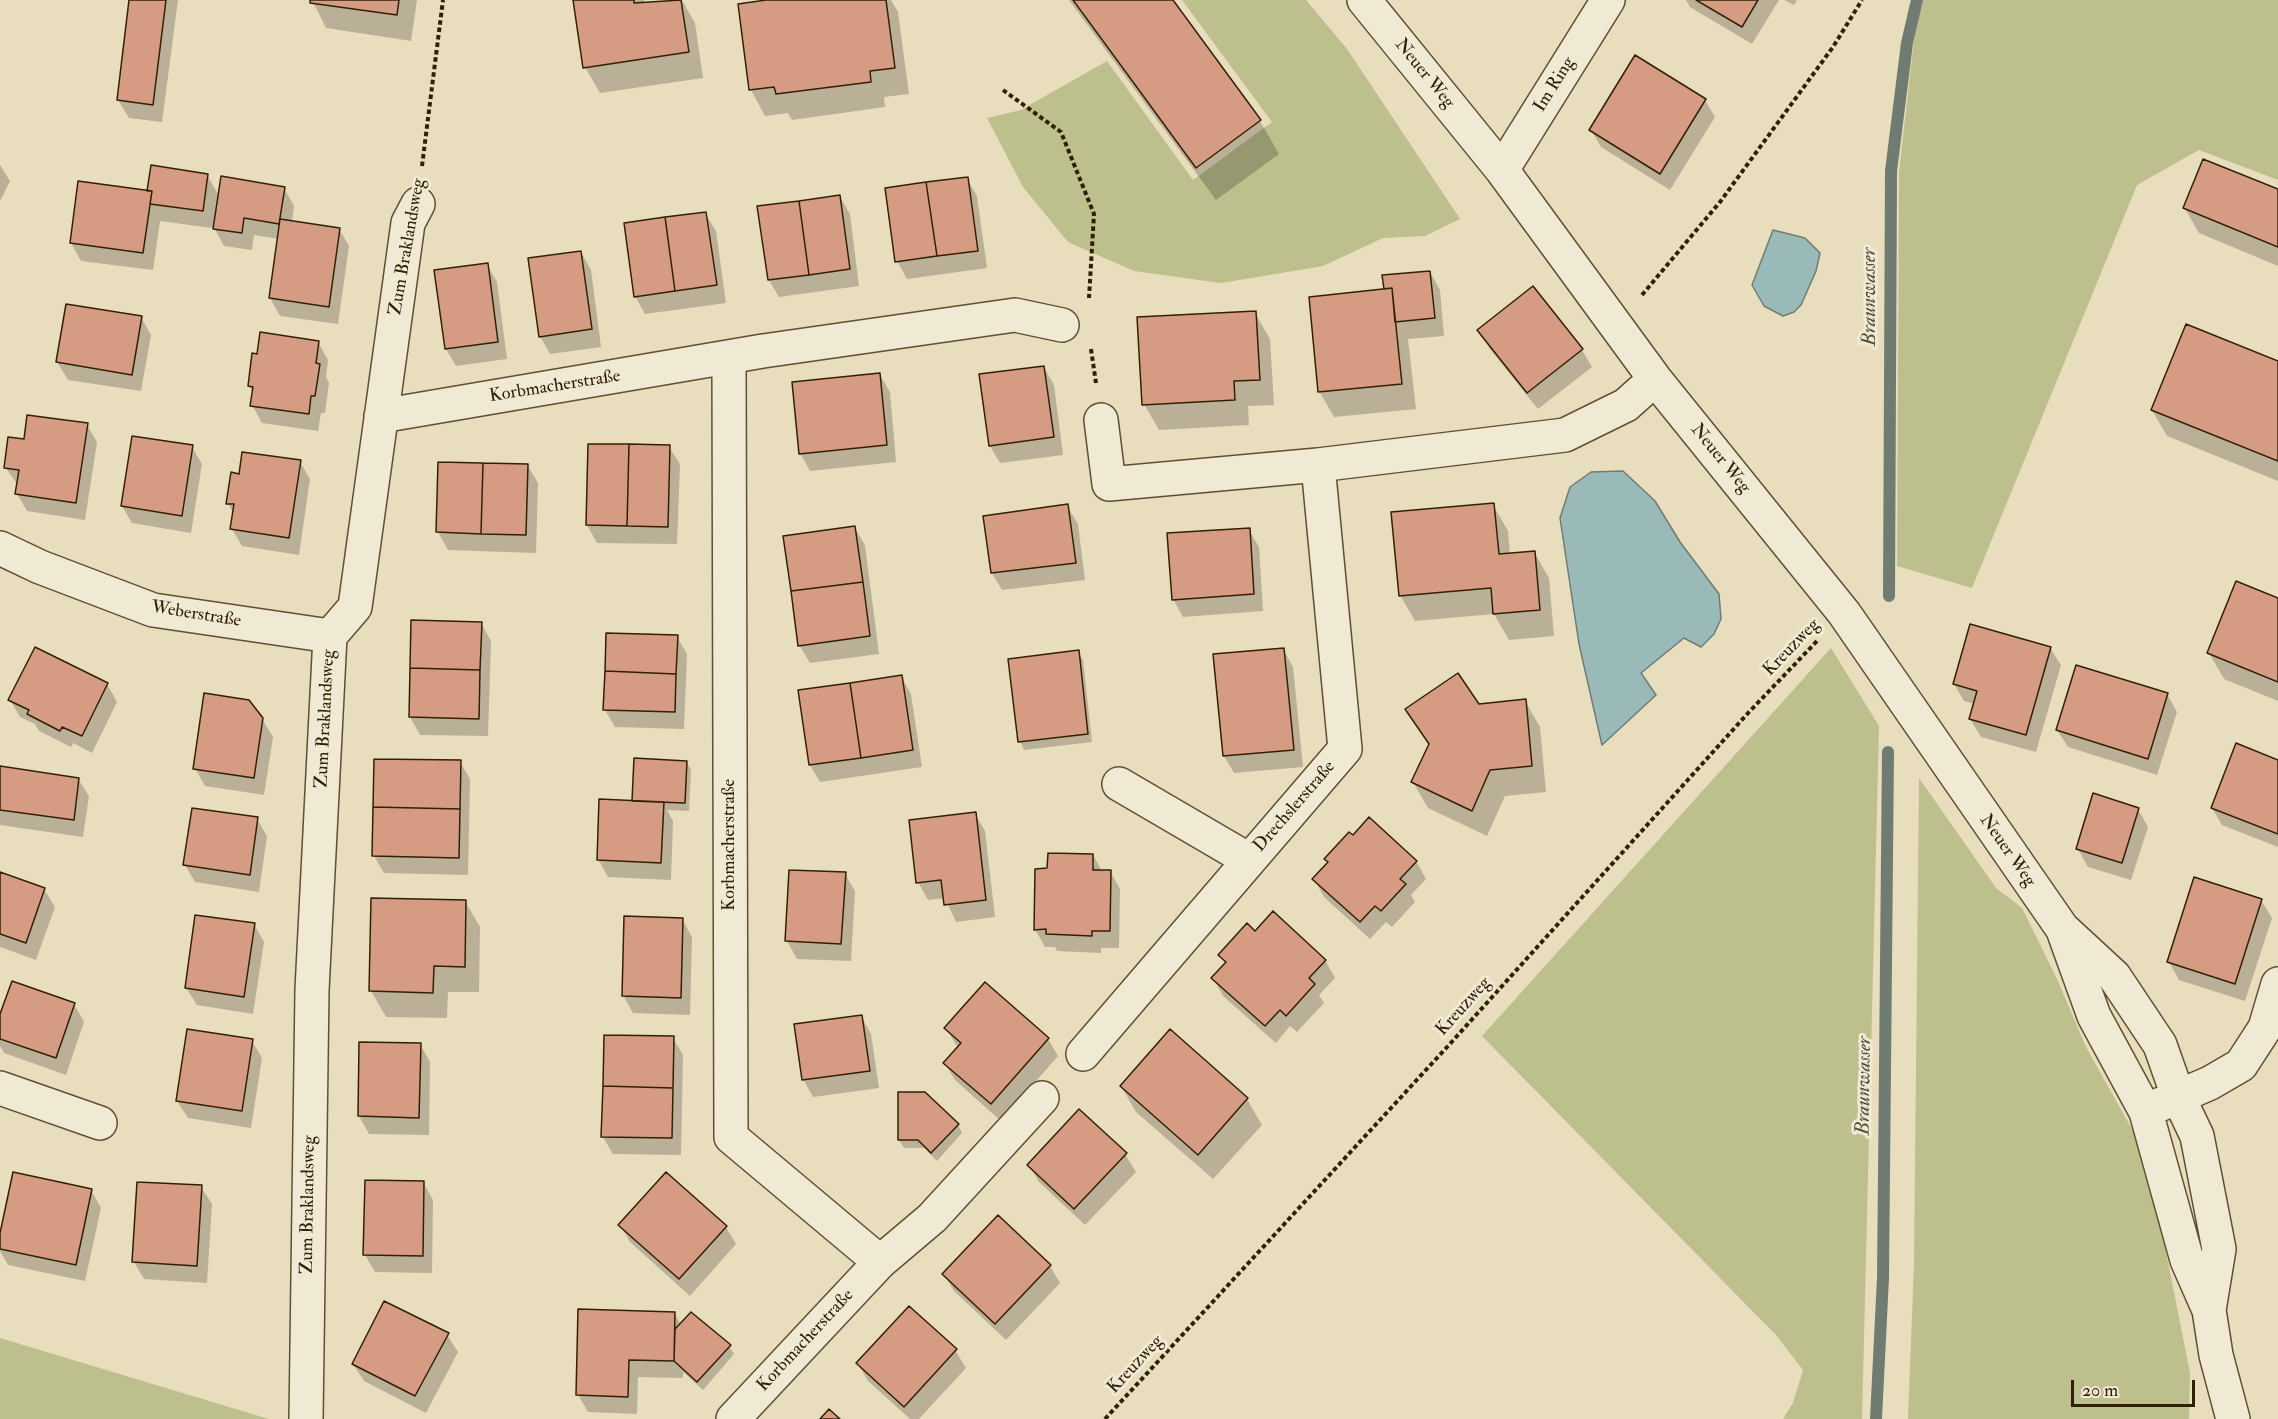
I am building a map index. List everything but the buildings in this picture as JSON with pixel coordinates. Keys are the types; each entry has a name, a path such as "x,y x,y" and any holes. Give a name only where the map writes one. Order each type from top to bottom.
{"street":[{"name":"Neuer Weg","path":"1364,0 1502,170 1617,324 1655,379 1844,613 2062,928 2114,976 2160,1045 2178,1096 2197,1136 2218,1249 2209,1310"},
{"name":"Im Ring","path":"1502,170 1608,0"},
{"name":"Zum Braklandsweg","path":"306,1419 312,990 330,636 355,607 408,223 418,204"},
{"name":"Korbmacherstraße","path":"381,416 729,359 763,351 1015,315 1075,324"},
{"name":"Korbmacherstraße","path":"729,359 731,1137 880,1262"},
{"path":"1101,420 1109,484 1318,465 1565,435 1626,405 1655,379"},
{"name":"Drechslerstraße","path":"1083,1054 1345,749 1318,465"},
{"name":"Weberstraße","path":"0,548 40,567 153,610 330,636"},
{"path":"1119,784 1250,860"},
{"name":"Neuer Weg","path":"2062,928 2094,1016 2146,1112 2187,1260 2209,1310 2229,1417"},
{"path":"2146,1112 2210,1083 2241,1065 2265,1028 2278,984"},
{"path":"0,1088 100,1123"},
{"name":"Korbmacherstraße","path":"733,1419 880,1262 932,1218 1042,1098"}],"path":[{"name":"Zum Braklandsweg","path":"418,204 442,0"},
{"path":"1617,324 1720,202 1833,47 1862,0"},
{"path":"1003,90 1061,132 1094,214 1075,324 1101,420"},
{"name":"Kreuzweg","path":"1105,1419 1448,1046 1749,712 1844,613"}],"green space":[{"path":"1182,0 1306,0 1347,49 1460,219 1425,236 1383,238 1323,266 1221,283 1134,271 1068,242 1023,187 987,118 1021,110 1107,61 1193,180 1272,122"},
{"path":"1923,0 2278,0 2278,180 2199,150 2137,185 1972,588 1897,566 1899,172 1914,39"},
{"path":"1831,648 1879,726 1862,1419 1783,1419 1793,1403 1803,1370 1776,1335 1482,1036"},
{"path":"1919,778 1996,888 2022,908 2057,979 2086,1047 2147,1156 2190,1373 2189,1419 1908,1419 1914,1264"},
{"path":"0,1338 269,1419 0,1419"}],"water":[{"path":"1773,230 1805,238 1820,253 1816,271 1801,305 1794,312 1783,316 1764,306 1752,285"},
{"path":"1623,471 1655,501 1680,542 1719,594 1721,619 1714,634 1701,647 1684,638 1641,673 1656,695 1602,745 1579,644 1560,518 1570,487 1591,472"}],"waterway":[{"name":"Braunwasser","path":"1889,596 1891,171 1907,43 1917,0"},
{"name":"Braunwasser","path":"1876,1419 1883,1278 1888,752"}]}
